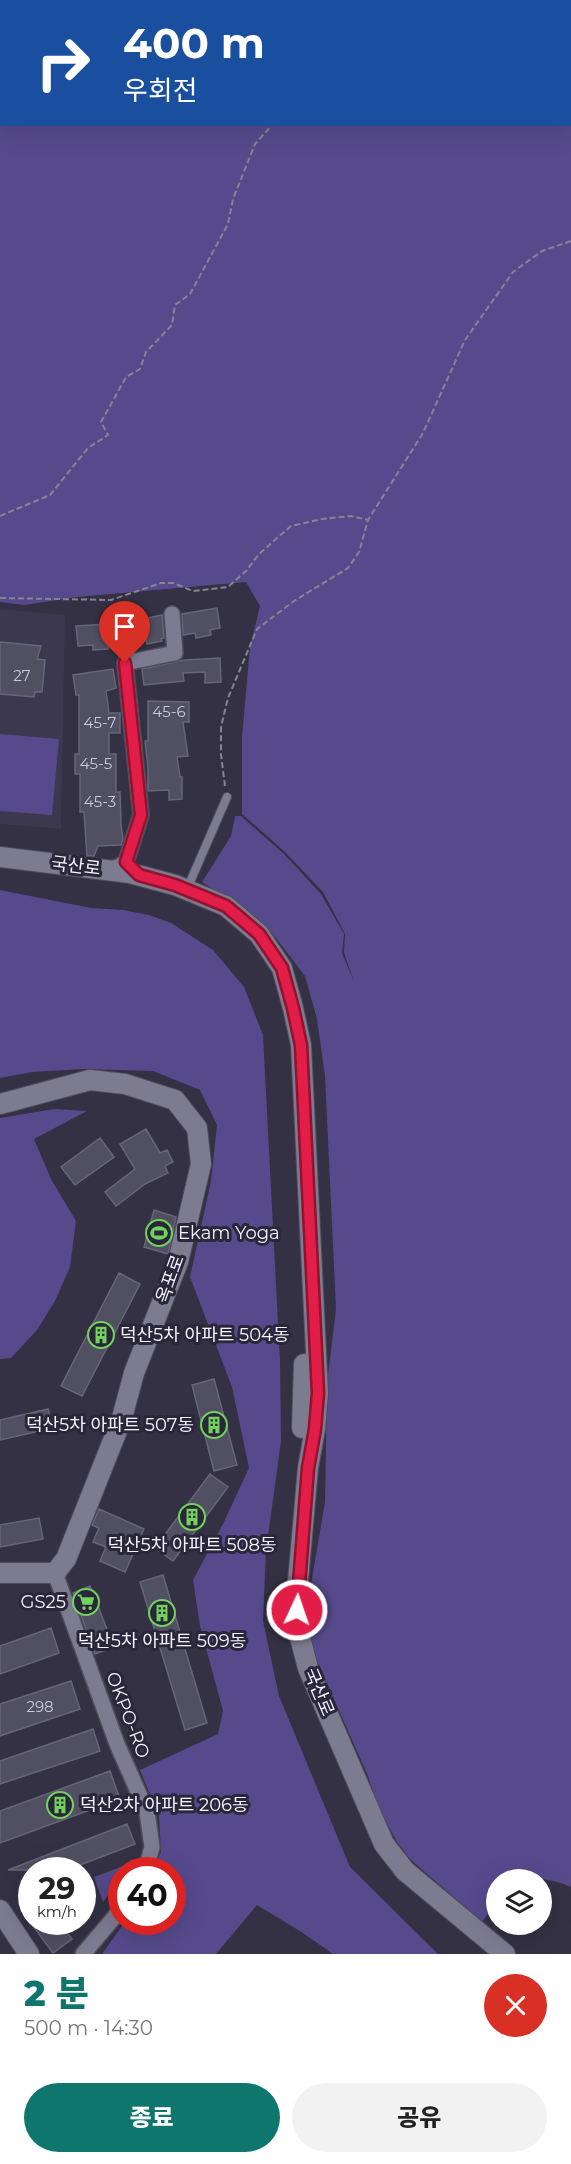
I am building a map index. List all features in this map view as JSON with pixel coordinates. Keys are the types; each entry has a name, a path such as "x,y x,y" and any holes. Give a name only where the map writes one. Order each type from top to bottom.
{"street":[{"path":"133,869 141,815 125,663 175,653 172,615"},
{"name":"국산로","path":"0,857 105,870 133,869 187,890 226,906 259,934 282,968 301,1045 318,1393 308,1468 297,1593 297,1626 308,1668 384,1844 405,1871 505,1954"},
{"name":"국산로","path":"0,865 126,882 172,893 221,916 248,940 269,970 291,1046 305,1388 284,1595 285,1623 296,1662 375,1847 399,1876 491,1954"},
{"name":"옥포로","path":"0,1104 90,1080 125,1084 175,1100 196,1128 201,1164 178,1262 134,1373 122,1418 66,1559 55,1573"},
{"path":"0,1573 55,1573"},
{"name":"OKPO-RO","path":"55,1573 117,1744 147,1812 152,1846 149,1857"},
{"path":"0,1910 29,1954"},
{"path":"83,1954 108,1925"}],"lane":[{"path":"187,890 227,797"}],"path":[{"path":"0,516 50,495 88,448 108,435 101,422 126,377 141,369 146,352 171,326 175,305 190,294 228,224 233,199 255,144 271,126"},
{"path":"227,797 221,755 221,727 228,698 257,629 294,601 348,568 359,552 368,520 423,433 465,340 513,272 542,251 571,242"},
{"path":"0,598 111,600 161,583 173,583 193,591 228,587 246,571 259,554 291,526 322,519 351,516 368,520"}],"shaded area":[{"path":"0,126 571,126 571,1887 552,1881 552,1869 486,1869 486,1916 482,1922 410,1859 397,1842 379,1809 368,1776 313,1648 308,1602 325,1502 327,1383 336,1309 325,1076 317,1019 305,976 276,938 238,905 202,882 231,836 235,816 241,816 284,854 321,894 344,934 342,953 354,982 344,953 345,934 323,892 285,852 242,814 242,737 250,647 260,606 246,582 77,597 24,605 0,602"},
{"path":"0,609 65,615 61,829 0,824"},
{"path":"0,734 59,739 52,815 0,811"},
{"path":"0,890 91,908 123,910 149,915 171,923 213,950 244,987 263,1035 280,1361 281,1441 266,1551 263,1621 279,1696 350,1867 438,1954 333,1954 257,1905 216,1954 102,1954 116,1935 186,1935 186,1857 159,1857 161,1852 159,1816 140,1770 218,1734 223,1711 200,1626 193,1580 249,1468 232,1387 190,1277 211,1181 217,1125 200,1090 153,1071 84,1069 32,1072 0,1078"},
{"path":"54,1109 87,1111 34,1139 51,1179 76,1221 70,1267 55,1301 37,1330 11,1358 0,1359 0,1118"},
{"path":"108,1872 108,1895 103,1902 96,1883 96,1876"}],"building":[{"path":"217,608 220,628 210,630 211,635 196,638 195,633 183,635 182,614"},
{"path":"162,615 164,638 161,639 162,641 147,644 146,639 108,644 108,649 93,650 93,645 78,646 76,626 125,623"},
{"path":"0,642 41,646 37,659 45,660 42,692 35,692 34,697 0,694"},
{"path":"220,658 221,682 205,683 205,672 183,673 184,681 144,685 142,669 184,660"},
{"path":"113,669 116,688 106,691 109,713 120,713 120,733 109,733 109,754 116,754 116,792 120,792 123,839 121,845 98,846 94,856 87,856 84,812 80,812 80,774 75,774 75,754 79,754 79,695 76,695 73,675"},
{"path":"148,701 189,702 189,722 183,722 188,756 177,757 180,777 182,777 182,799 169,800 169,790 148,791 145,741 148,741"},
{"path":"146,1129 160,1153 167,1150 173,1162 165,1166 168,1173 145,1184 116,1206 105,1192 135,1169 120,1144"},
{"path":"100,1138 114,1157 75,1185 61,1167"},
{"path":"154,1210 176,1217 168,1254 144,1247"},
{"name":"덕산5차 아파트 504동","path":"119,1273 140,1284 82,1396 61,1386"},
{"name":"덕산5차 아파트 507동","path":"214,1379 237,1465 214,1471 192,1385"},
{"path":"48,1409 53,1428 0,1440 0,1420"},
{"name":"덕산5차 아파트 508동","path":"210,1474 228,1487 173,1561 155,1548"},
{"path":"99,1509 144,1529 125,1572 100,1561 106,1547 93,1542 99,1528 92,1525"},
{"path":"39,1518 43,1539 0,1547 0,1525"},
{"path":"163,1575 207,1723 185,1730 140,1582"},
{"path":"90,1586 114,1647 95,1654 73,1593"},
{"path":"51,1628 59,1653 0,1674 0,1646"},
{"path":"71,1681 80,1709 0,1736 0,1704"},
{"path":"93,1729 100,1751 0,1784 0,1761"},
{"name":"덕산2차 아파트 206동","path":"110,1771 120,1799 0,1843 0,1811"},
{"path":"127,1824 135,1844 96,1859 96,1857 42,1857"},
{"path":"40,1935 69,1935 72,1939 53,1953"}],"place":[{"name":"Ekam Yoga","path":"159,1233"},
{"name":"덕산5차 아파트 504동","path":"101,1335"},
{"name":"덕산5차 아파트 507동","path":"214,1425"},
{"name":"덕산5차 아파트 508동","path":"192,1517"},
{"name":"GS25","path":"86,1602"},
{"name":"덕산5차 아파트 509동","path":"162,1613"},
{"name":"덕산2차 아파트 206동","path":"60,1805"}],"route":[{"path":"125,663 141,815 126,862 139,875 175,885 226,906 259,934 282,968 301,1045 318,1393 308,1468 297,1610"}]}
